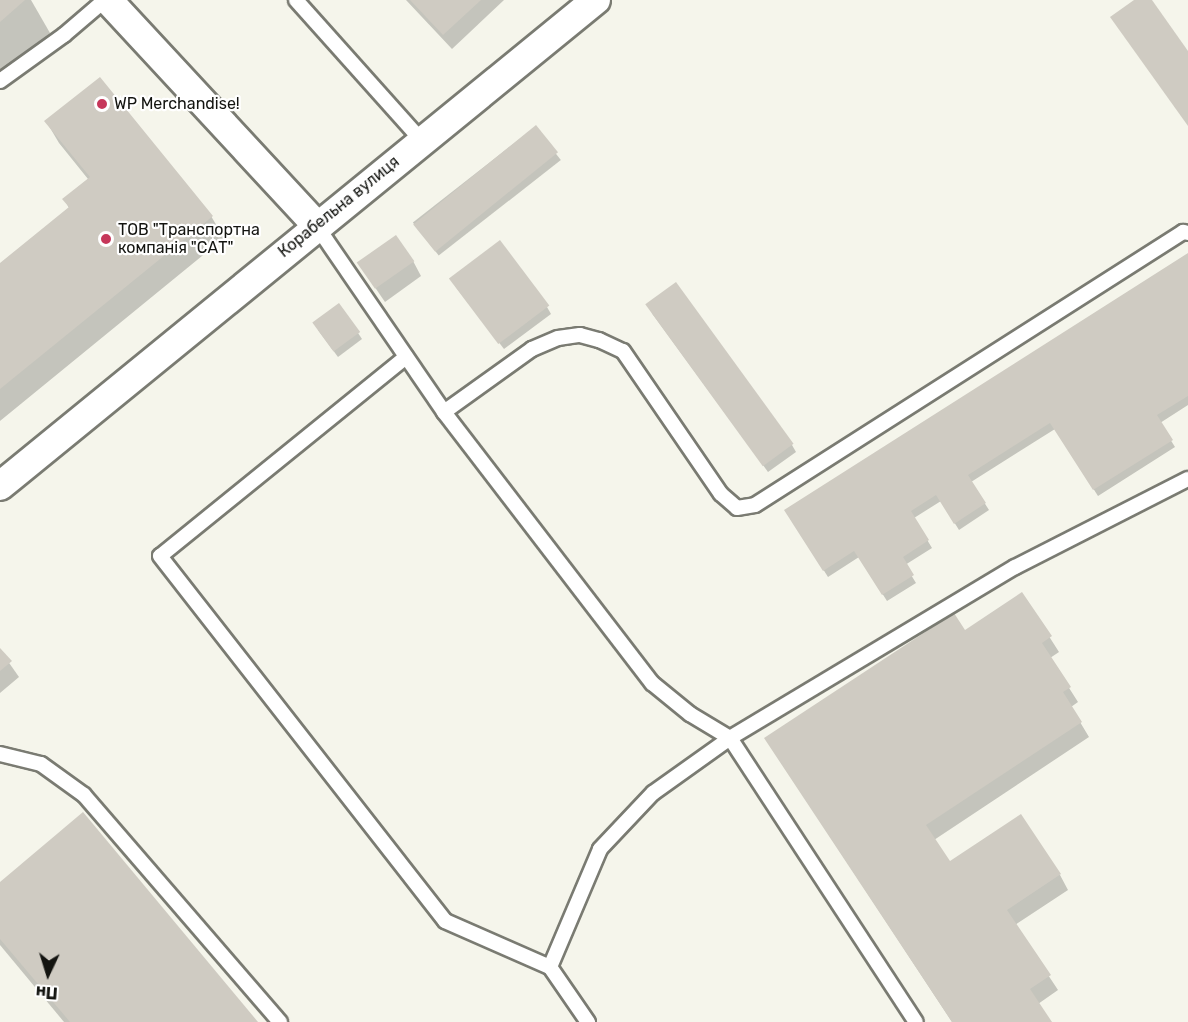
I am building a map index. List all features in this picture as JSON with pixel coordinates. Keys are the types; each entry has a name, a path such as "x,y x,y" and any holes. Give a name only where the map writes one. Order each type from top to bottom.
{"street":[{"path":"106,0 316,225"},
{"name":"Корабельна вулиця","path":"0,486 316,225 596,0"}],"lane":[{"path":"0,81 64,35 106,0"},
{"path":"296,0 421,140"},
{"path":"316,225 444,412 652,683 690,714 730,738 916,1022"},
{"path":"444,412 532,349 558,338 580,335 599,340 623,351 721,494 737,508 755,505 1183,232 1188,233"},
{"path":"406,357 160,556 446,921 550,967 588,1022"},
{"path":"550,967 600,849 653,793 730,738 1015,567 1188,479"},
{"path":"0,754 41,765 84,795 280,1022"}],"building":[{"path":"0,0 25,0 0,22"},
{"path":"410,0 481,0 443,35"},
{"path":"1134,0 1152,0 1188,51 1188,126 1110,17"},
{"name":"ТОВ \"Транспортна компанія \"САТ\"","path":"100,77 213,216 0,389 0,263 69,207 62,199 90,177 44,121"},
{"path":"536,125 558,152 435,252 413,224"},
{"path":"396,235 414,261 375,289 357,263"},
{"path":"500,240 549,305 498,344 449,279"},
{"path":"1188,253 1188,396 1157,415 1173,440 1093,490 1050,423 968,475 986,503 954,524 936,495 911,511 929,540 903,557 914,575 882,595 854,551 823,571 784,510"},
{"path":"676,282 794,444 763,466 645,304"},
{"path":"339,303 360,332 333,352 312,322"},
{"path":"1022,592 1052,636 1042,643 1071,687 1063,692 1082,722 926,825 950,861 1021,814 1061,874 1007,910 1051,975 1030,989 1052,1022 952,1022 764,738 954,613 965,630"},
{"path":"0,648 12,661 0,671"},
{"path":"83,812 258,1022 70,1022 0,939 0,882"}],"place":[{"name":"WP Merchandise!","path":"102,104"},
{"name":"ТОВ \"Транспортна компанія \"САТ\"","path":"106,239"}]}
